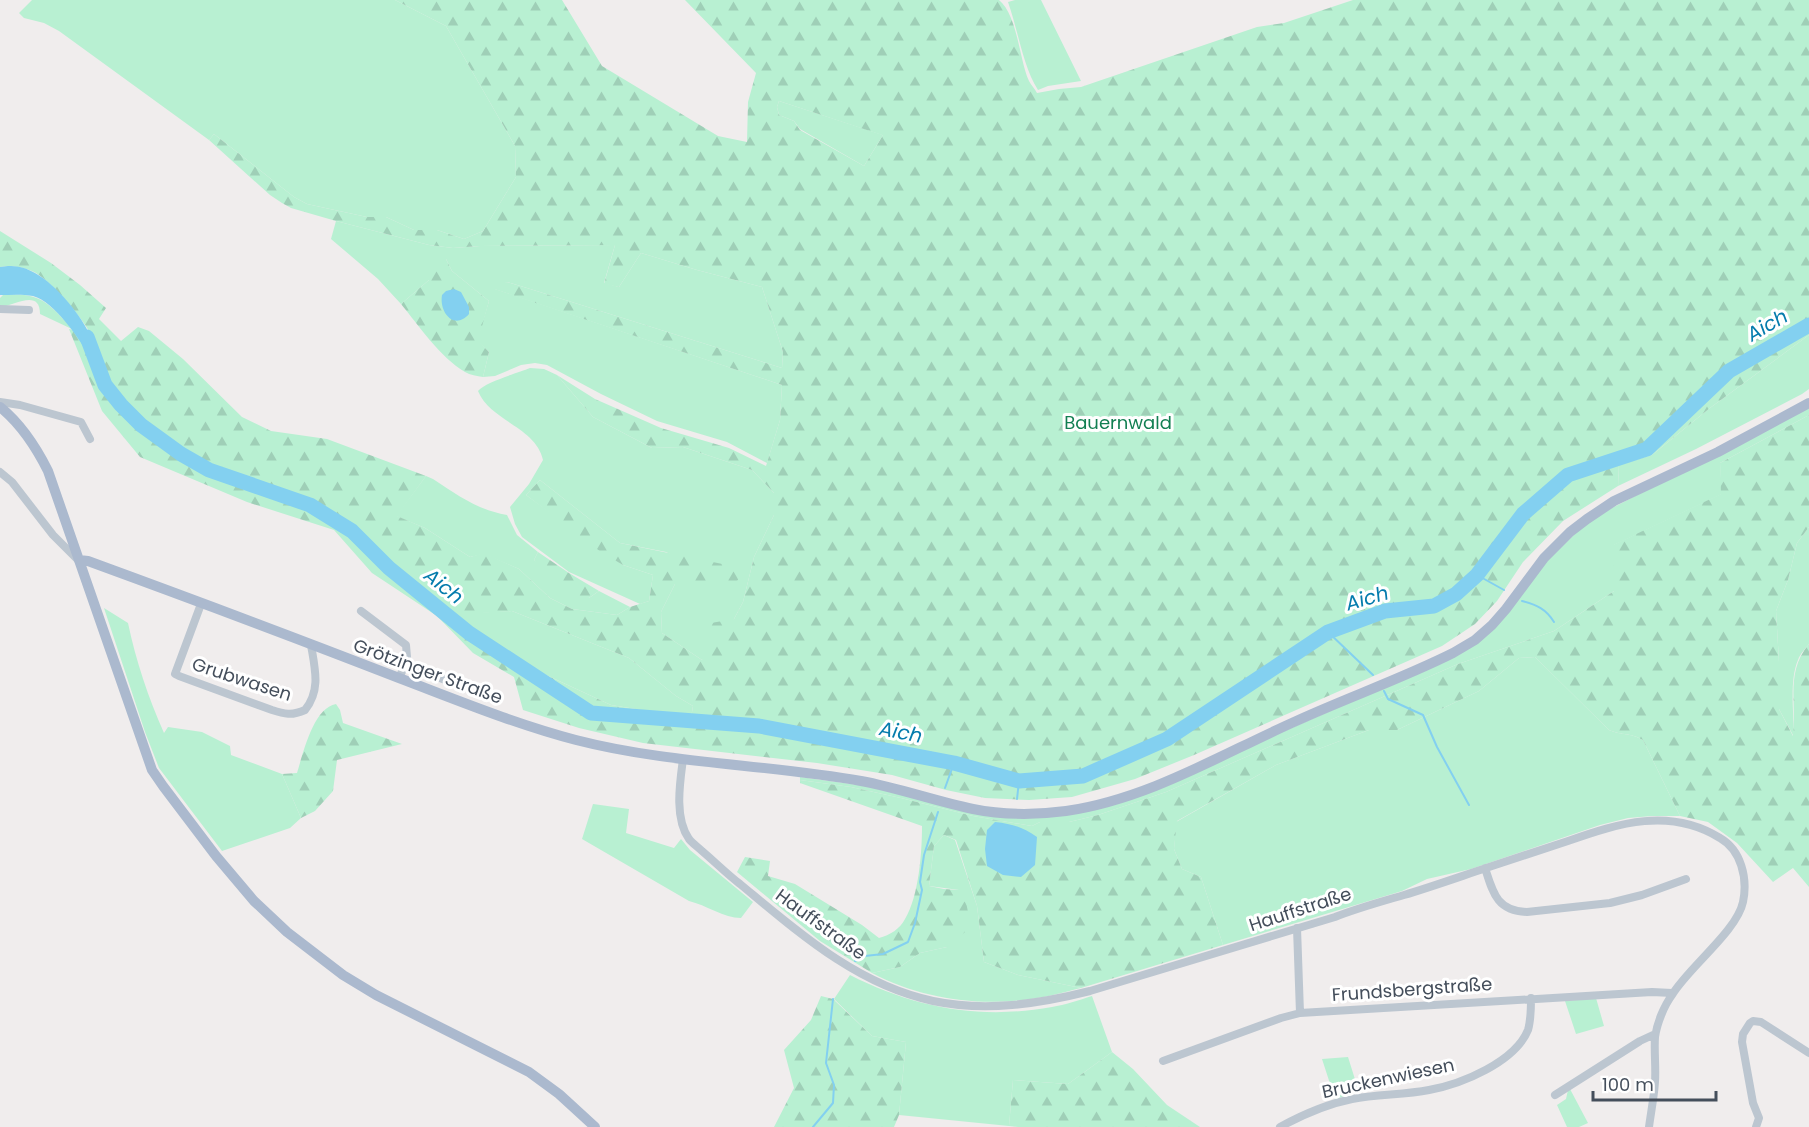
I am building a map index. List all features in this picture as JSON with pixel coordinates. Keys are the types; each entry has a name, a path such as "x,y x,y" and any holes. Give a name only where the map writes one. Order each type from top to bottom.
{"main road":[{"name":"Grötzinger Straße","path":"79,561 88,561 554,734 605,747 860,781 904,790 976,810 1021,814 1064,811 1090,807 1150,788 1296,721 1436,662 1466,646 1492,625 1544,558 1587,519 1614,501 1718,452 1809,404"},
{"path":"0,407 39,452 56,491 152,770 216,856 254,901 287,932 343,975 409,1012 530,1072 560,1094 595,1127"}],"street":[{"path":"0,309 29,310"},
{"path":"0,402 20,405 81,422 90,440"},
{"path":"0,472 12,482 53,535 79,561"},
{"name":"Grubwasen","path":"201,604 175,674 179,676 292,715 304,710 314,693 316,674 311,645"},
{"path":"361,611 406,645 407,657 399,678"},
{"path":"405,664 456,684"},
{"name":"Hauffstraße","path":"683,759 680,815 689,838 728,874 837,960 877,982 906,994 960,1005 1032,1004 1090,991 1335,917 1604,828 1651,820 1670,820 1692,824 1723,839 1733,848 1742,869 1743,901 1740,912 1727,930 1672,993 1655,1034 1655,1083 1649,1127"},
{"path":"1485,868 1494,894 1501,903 1517,912 1610,903 1642,895 1686,879"},
{"path":"1297,928 1300,1013"},
{"name":"Frundsbergstraße","path":"1163,1061 1300,1013 1531,998 1672,993"},
{"name":"Bruckenwiesen","path":"1280,1127 1336,1103 1429,1090 1472,1076 1503,1059 1518,1047 1528,1029 1531,998"},
{"path":"1756,1127 1758,1118 1742,1045 1743,1034 1750,1023 1761,1022 1809,1053"},
{"path":"1555,1095 1640,1041 1655,1034"}],"green space":[{"path":"32,0 395,0 446,26 515,146 516,177 483,231 464,239 437,230 414,230 386,217 367,217 307,204 294,197 214,134 209,140 59,31 44,23 24,18 19,13"},
{"name":"Bauernwald","path":"395,0 562,0 602,66 718,136 747,142 748,102 756,73 685,0 999,0 1010,16 1029,81 1037,93 1081,87 1257,27 1284,23 1353,0 1809,0 1809,335 1710,408 1652,455 1619,465 1618,486 1563,521 1523,562 1497,601 1475,624 1442,646 1135,779 1072,797 1029,800 985,798 892,775 817,763 643,743 579,728 523,710 514,677 473,653 437,616 372,573 334,530 247,502 140,457 102,411 69,329 74,330 91,357 95,356 90,333 80,317 39,275 21,267 0,267 0,231 51,263 106,308 99,319 121,341 138,327 149,331 183,359 242,417 271,431 327,439 426,476 397,516 425,528 470,557 484,553 519,569 550,598 572,609 617,615 630,607 649,601 653,575 623,565 601,552 526,495 540,480 620,543 737,567 738,580 732,584 675,584 661,612 662,633 702,660 711,623 734,619 743,602 754,557 774,515 774,493 752,470 683,447 652,448 593,417 557,375 595,399 661,428 729,448 766,466 780,420 782,385 494,289 499,284 507,282 782,368 783,352 762,287 641,253 619,287 604,284 615,245 453,248 429,245 336,221 291,208 282,203 209,140 214,134 294,197 307,204 367,217 386,217 414,230 437,230 464,239 483,231 516,177 515,146 446,26","holes":["779,101 882,135 883,135 864,166 800,130 794,121 779,115 777,107","512,611 629,658 676,696 693,706 691,718 611,705 531,668 451,615"]},
{"path":"1041,0 1081,81 1048,86 1038,90 1025,59 1008,2"},
{"path":"779,101 883,135 864,166 800,129 794,121 779,115 777,107"},
{"path":"336,221 429,245 453,248 615,245 604,283 619,287 641,253 762,287 783,352 782,368 507,282 495,289 782,385 780,420 767,463 727,442 657,421 547,365 535,363 521,365 495,376 483,377 489,352 477,341 489,301 452,271 446,259 430,272 429,280 401,304 378,279 331,239"},
{"path":"442,257 446,259 452,271 489,301 478,341 489,352 483,377 467,373 447,358 430,341 401,304 429,280 429,261"},
{"path":"3,295 36,298 51,307 74,330 40,314 39,306 31,300 0,307 0,298"},
{"path":"1809,335 1809,389 1696,449 1618,486 1619,465 1652,455 1710,408"},
{"path":"530,368 544,369 557,375 593,417 652,448 683,447 752,470 774,493 774,515 754,557 743,602 734,619 702,660 662,633 661,612 675,584 732,584 666,552 620,543 540,480 526,495 623,565 653,575 649,601 640,604 569,572 522,537 510,507 529,484 543,460 532,440 492,410 478,391 494,381"},
{"path":"1809,408 1809,415 1720,463 1722,494 1614,545 1614,591 1554,631 1458,664 1166,792 1098,815 1069,822 1040,822 1032,826 973,816 851,787 800,780 800,777 873,787 970,813 1093,810 1271,737 1458,655 1580,529 1606,511"},
{"path":"1809,415 1809,527 1797,543 1788,580 1776,611 1779,709 1793,736 1794,677 1802,655 1809,644 1809,887 1793,868 1773,882 1737,843 1708,822 1680,816 1643,740 1609,730 1535,657 1519,658 1479,691 1397,730 1369,730 1276,765 1177,821 1174,849 1182,869 1201,877 1223,945 1081,988 1018,975 984,962 977,906 956,840 944,835 934,846 929,886 959,890 966,902 971,927 947,947 920,953 900,967 872,973 820,941 737,872 745,857 770,861 768,876 795,884 879,938 887,935 903,923 914,898 920,861 922,826 800,783 800,780 851,787 973,816 1032,826 1040,822 1069,822 1098,815 1166,792 1458,664 1554,631 1614,591 1613,545 1721,494 1720,463"},
{"path":"426,476 477,506 507,515 517,535 538,552 534,560 589,598 599,591 630,607 617,615 572,609 550,598 519,569 484,554 470,557 425,528 396,516"},
{"path":"1809,527 1809,644 1795,668 1794,737 1779,709 1776,611 1788,580 1797,543"},
{"path":"538,552 599,591 589,598 569,596 534,560"},
{"path":"104,608 128,623 143,679 164,733 168,727 202,732 230,746 231,755 282,774 301,818 290,828 222,851 159,768"},
{"path":"512,611 629,658 676,696 693,706 691,718 611,705 531,668 450,614"},
{"path":"1535,657 1609,730 1643,740 1680,816 1628,818 1600,825 1471,869 1427,879 1402,891 1223,945 1201,877 1182,869 1174,849 1176,822 1276,765 1369,730 1397,730 1479,691 1519,658"},
{"path":"336,704 343,723 402,744 337,760 333,791 315,811 301,818 282,774 297,773 315,723 328,707"},
{"path":"593,804 629,809 626,833 674,848 681,839 690,850 753,902 741,918 722,914 689,901 582,839"},
{"path":"944,835 955,840 977,906 984,962 1018,975 1081,988 1031,999 970,1001 909,989 872,973 900,967 920,953 947,947 959,890 929,886 934,846"},
{"path":"850,975 899,996 923,1003 974,1011 1025,1011 1057,1006 1092,996 1112,1052 1068,1084 1013,1080 1009,1126 899,1115 906,1042 872,1036 834,999"},
{"path":"821,996 833,999 872,1036 906,1042 899,1115 894,1127 774,1127 794,1088 784,1050 811,1020"},
{"path":"1596,998 1604,1026 1576,1034 1565,1001"},
{"path":"1112,1052 1133,1069 1167,1105 1200,1127 1009,1126 1013,1080 1068,1084"},
{"path":"1348,1057 1359,1092 1335,1099 1322,1059"},
{"path":"1570,1089 1588,1123 1579,1127 1567,1127 1557,1105 1566,1099"}],"water":[{"path":"0,267 20,267 39,275 56,289 84,325 91,338 95,356 91,358 66,322 41,300 29,295 0,295"},
{"path":"454,289 461,292 469,307 469,314 458,321 445,313 442,301 442,295 446,291"},
{"path":"995,822 1017,826 1037,837 1035,865 1021,877 1003,875 987,866 985,849 987,830"}],"waterway":[{"name":"Aich","path":"87,337 105,385 141,425 181,454 209,470 310,505 352,531 389,568 469,633 591,713 759,726 954,763 1019,781 1083,776 1167,739 1328,632 1385,611 1434,606 1456,594 1477,575 1523,514 1568,475 1647,449 1729,371 1809,325"},
{"path":"1477,575 1504,590"},
{"path":"1522,601 1541,608 1554,622"},
{"path":"1328,632 1373,675"},
{"path":"1384,691 1388,699 1423,715 1437,747 1469,805"},
{"path":"945,788 954,763"},
{"path":"1017,799 1019,781"},
{"path":"855,961 865,956 883,954 908,942 915,923 922,890 920,882 924,855 938,812"},
{"path":"813,1127 833,1103 834,1085 826,1063 833,999"}]}
